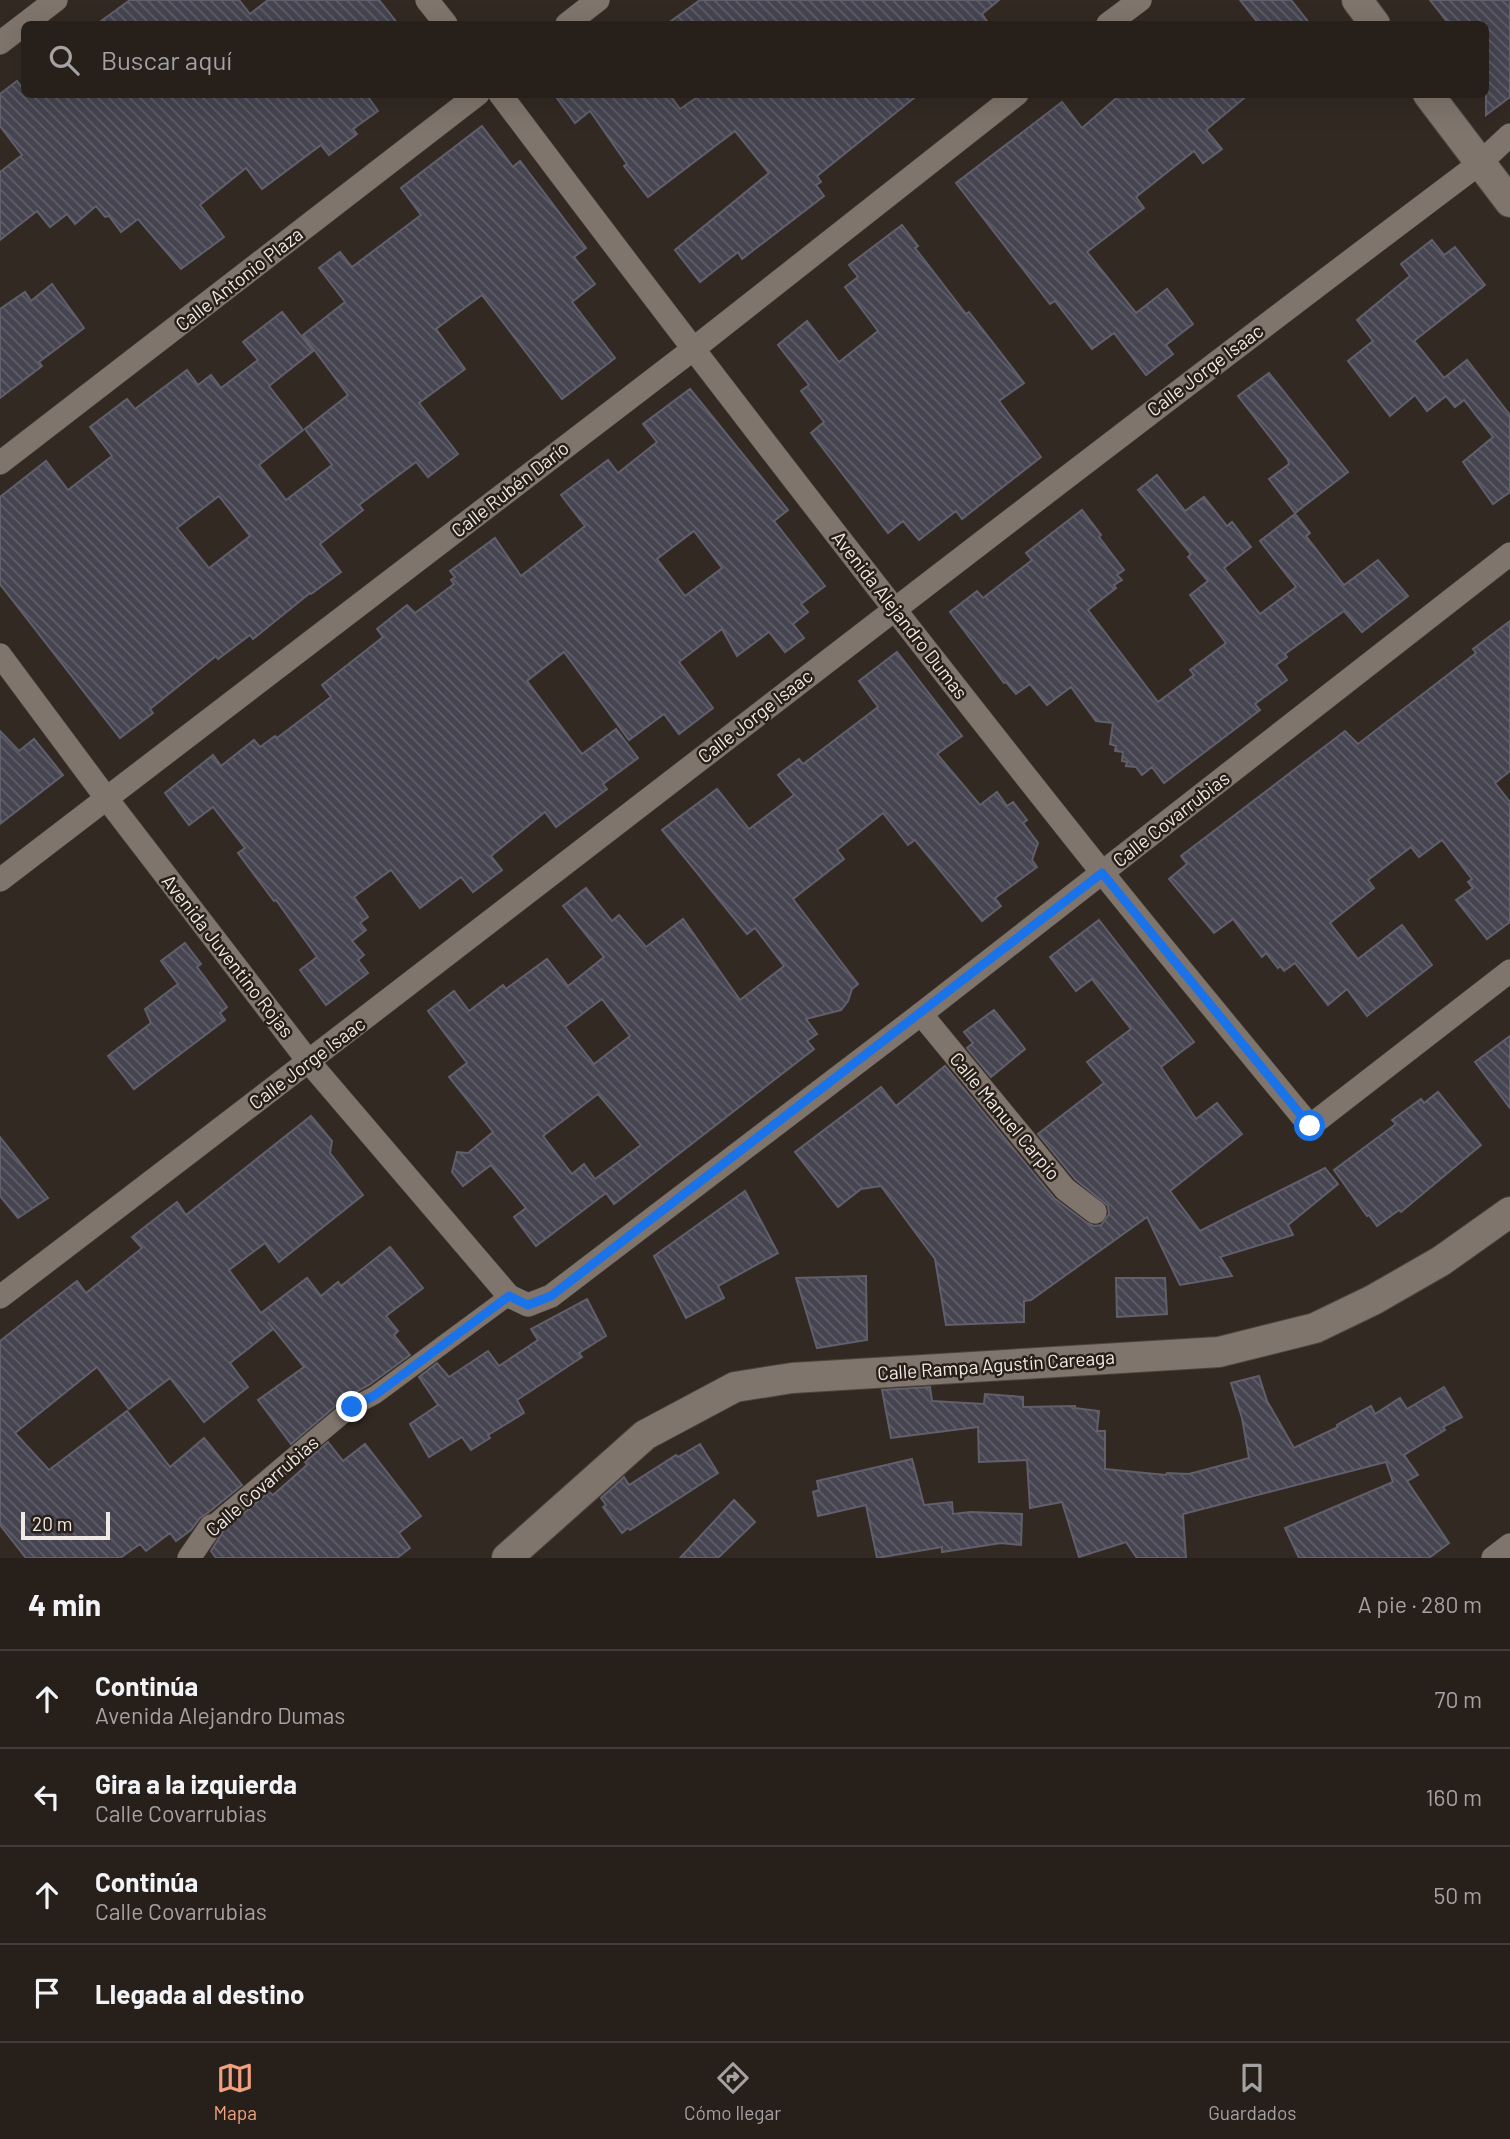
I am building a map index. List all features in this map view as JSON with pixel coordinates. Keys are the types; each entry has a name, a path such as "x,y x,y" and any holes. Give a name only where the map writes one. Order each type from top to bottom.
{"street":[{"path":"28,21 55,0"},
{"path":"427,0 444,21"},
{"path":"571,21 598,0"},
{"path":"1112,21 1140,0"},
{"path":"1357,0 1373,21"},
{"path":"0,43 21,27"},
{"name":"Calle Antonio Plaza","path":"0,463 473,98"},
{"name":"Avenida Alejandro Dumas","path":"503,98 692,349 1102,873 1310,1126 1510,971"},
{"name":"Calle Rubén Darío","path":"0,880 692,349 1012,98"},
{"path":"1431,98 1510,202"},
{"name":"Calle Jorge Isaac","path":"0,1297 309,1062 894,608 1480,163 1510,135"},
{"name":"Calle Covarrubias","path":"189,1558 211,1526 352,1407 375,1395 519,1300 551,1296 921,1014 1510,554"},
{"name":"Avenida Juventino Rojas","path":"0,655 309,1062 519,1300"},
{"name":"Calle Manuel Carpio","path":"921,1014 1065,1189 1095,1212"},
{"name":"Calle Rampa Agustín Careaga","path":"507,1558 645,1435 735,1387 792,1378 1219,1352 1315,1328 1373,1300 1441,1261 1510,1212"},
{"path":"1493,1558 1510,1545"}],"building":[{"path":"130,0 239,0 250,14 268,0 379,0 396,21 101,21"},
{"path":"700,0 999,0 982,14 987,21 671,21"},
{"path":"1240,0 1291,0 1308,21 1257,21"},
{"path":"1430,0 1510,0 1510,97 1486,115 1486,98 1489,98 1489,21 1447,21"},
{"path":"17,81 21,86 21,98 369,98 378,111 353,129 357,134 329,155 321,145 262,189 246,168 200,205 224,237 181,269 138,219 121,232 109,216 105,217 96,206 75,224 67,214 50,227 37,211 0,240 0,172 22,155 0,126 0,94"},
{"path":"557,98 672,98 680,109 696,98 914,98 817,176 821,182 816,185 824,196 742,259 738,252 700,282 675,250 769,173 735,131 648,197 624,166 627,164 590,111 575,123"},
{"path":"1116,98 1244,98 1206,130 1222,149 1203,163 1194,151 1136,197 1144,208 1087,252 1136,313 1167,289 1193,324 1166,345 1173,354 1146,375 1114,333 1092,349 1055,301 1050,304 956,183 1062,102 1082,128"},
{"path":"482,126 513,167 520,161 586,248 574,257 595,284 572,302 615,358 562,399 482,295 436,329 465,369 419,403 458,454 428,477 416,462 359,505 363,510 320,544 341,572 253,639 250,635 218,659 216,656 150,709 153,713 120,738 0,584 0,497 46,461 68,490 112,456 90,427 127,399 135,409 187,370 198,385 211,375 221,388 258,360 243,342 282,312 313,351 269,386 303,430 259,465 286,500 332,465 305,429 348,395 303,335 345,302 319,268 340,252 352,267 421,215 401,188","holes":["219,496 250,536 209,568 177,528"]},
{"path":"902,225 918,246 915,248 1024,383 999,401 1041,457 962,519 956,511 919,540 903,521 888,533 811,433 824,422 801,391 809,385 778,345 807,321 839,362 878,331 845,287 858,277 849,265"},
{"path":"1432,240 1444,255 1455,247 1485,285 1414,341 1444,378 1467,360 1510,415 1510,492 1493,504 1463,462 1493,437 1464,400 1455,407 1446,396 1427,411 1415,395 1390,416 1348,361 1373,341 1357,320 1410,276 1401,264"},
{"path":"52,284 84,328 39,362 42,366 0,398 0,309 25,292 31,301"},
{"path":"1269,373 1348,472 1295,513 1269,479 1289,464 1288,460 1238,396"},
{"path":"690,389 788,510 774,521 825,586 801,604 808,612 793,624 804,638 785,652 769,632 737,656 722,629 679,662 713,708 679,734 664,714 629,740 564,652 527,681 582,754 616,729 638,758 603,784 607,789 556,827 545,812 491,856 502,870 473,892 461,877 420,908 391,870 354,897 368,917 360,923 366,930 352,941 364,955 358,960 368,973 326,1005 300,970 317,957 238,853 245,848 213,807 189,825 165,793 213,755 221,766 254,740 260,747 275,736 277,738 331,697 322,685 383,637 377,629 407,605 415,613 454,584 451,580 455,577 450,571 495,538 521,576 585,526 561,495 608,460 618,473 657,442 643,424","holes":["694,531 722,568 685,596 657,559"]},
{"path":"1157,475 1185,511 1204,497 1227,526 1232,522 1251,547 1224,568 1260,614 1296,587 1260,541 1295,514 1310,533 1306,536 1344,585 1378,560 1408,596 1362,632 1344,611 1285,654 1287,657 1276,665 1287,680 1255,704 1260,710 1164,783 1152,767 1142,775 1136,767 1126,766 1127,762 1122,761 1123,752 1115,751 1116,746 1110,744 1113,723 1096,721 1071,687 1047,705 1030,684 1016,694 1004,683 950,612 977,591 983,598 1032,560 1026,553 1082,510 1124,570 1117,575 1122,580 1114,585 1116,588 1088,610 1158,702 1194,675 1190,670 1226,643 1190,595 1208,581 1188,557 1191,554 1138,490"},
{"path":"1510,621 1510,771 1495,783 1510,802 1510,922 1487,939 1456,900 1473,888 1468,882 1472,879 1442,840 1419,857 1411,847 1368,880 1374,888 1330,923 1358,959 1402,925 1432,965 1367,1016 1347,989 1328,1005 1295,963 1284,971 1280,966 1278,968 1266,953 1262,957 1233,919 1214,933 1169,879 1187,864 1181,856 1345,731 1358,744 1476,653 1473,649"},
{"path":"897,652 962,736 937,754 980,805 997,792 1007,806 1013,802 1027,820 1023,823 1038,843 1032,860 1037,867 995,898 1001,906 982,921 915,840 908,845 883,813 837,850 844,859 793,899 858,984 852,989 841,1010 806,1019 817,1034 807,1041 814,1049 614,1204 606,1193 536,1246 514,1217 526,1208 491,1165 463,1186 452,1172 457,1152 468,1153 493,1132 449,1077 467,1063 428,1011 454,991 469,1011 503,985 506,989 547,959 568,986 604,957 563,906 586,888 612,921 619,915 646,947 683,919 740,1000 784,966 755,928 747,934 662,830 717,789 749,829 794,795 778,775 799,759 803,764 878,707 859,681","holes":["602,999 630,1036 594,1064 565,1027","598,1094 641,1145 595,1179 584,1164 572,1174 543,1136"]},
{"path":"0,731 19,751 34,739 63,775 0,824"},
{"path":"1099,920 1194,1042 1161,1067 1196,1119 1217,1103 1242,1134 1170,1191 1200,1231 1325,1168 1338,1184 1288,1225 1293,1235 1220,1257 1232,1276 1180,1285 1147,1217 1031,1300 1024,1301 1024,1322 946,1325 935,1259 881,1186 861,1189 838,1207 795,1152 881,1087 896,1106 945,1066 1054,1198 1087,1223 1101,1225 1109,1214 1108,1206 1075,1179 1038,1134 1104,1083 1087,1062 1131,1029 1092,979 1076,991 1050,957"},
{"path":"185,943 201,964 197,967 227,1007 220,1013 225,1020 134,1089 108,1056 151,1023 145,1009 178,984 161,961"},
{"path":"994,1010 1025,1049 991,1077 967,1048 973,1043 964,1032"},
{"path":"1510,1036 1510,1108 1475,1062"},
{"path":"1438,1092 1481,1145 1401,1212 1399,1210 1377,1226 1334,1170 1396,1124 1392,1120 1421,1099 1424,1103"},
{"path":"311,1116 332,1141 330,1153 363,1195 279,1262 265,1243 229,1270 261,1313 307,1278 321,1296 338,1282 341,1286 390,1247 423,1288 386,1316 398,1331 394,1335 410,1355 369,1385 345,1398 291,1444 258,1400 304,1367 268,1322 273,1329 230,1363 248,1387 204,1422 170,1378 129,1409 97,1367 15,1433 49,1470 127,1411 170,1467 204,1438 242,1485 176,1541 170,1533 146,1551 140,1544 120,1558 26,1558 0,1525 0,1341 77,1281 86,1293 142,1248 132,1237 151,1222 177,1202 186,1215"},
{"path":"0,1137 48,1198 18,1218 0,1196"},
{"path":"745,1191 778,1253 718,1286 724,1298 686,1318 654,1256"},
{"path":"866,1276 867,1340 817,1348 796,1278"},
{"path":"1116,1278 1165,1278 1167,1314 1117,1317"},
{"path":"587,1299 606,1336 579,1353 582,1357 517,1400 524,1413 488,1435 490,1438 471,1450 462,1437 429,1457 410,1424 438,1405 419,1377 437,1363 449,1377 488,1351 499,1366 538,1340 531,1329"},
{"path":"1259,1376 1267,1401 1294,1448 1338,1427 1337,1425 1371,1406 1375,1414 1400,1398 1407,1409 1444,1387 1462,1417 1404,1455 1418,1475 1407,1481 1449,1543 1429,1558 1299,1558 1285,1528 1393,1482 1386,1462 1183,1514 1186,1558 1137,1558 1126,1542 1079,1557 1062,1502 1030,1508 1027,1460 979,1462 978,1427 891,1438 882,1390 930,1387 932,1401 984,1404 985,1394 1023,1397 1023,1407 1075,1406 1099,1411 1097,1431 1105,1431 1105,1469 1166,1475 1189,1474 1249,1458 1242,1418 1231,1383"},
{"path":"328,1442 343,1461 365,1444 421,1516 399,1533 410,1548 397,1558 216,1558 211,1551 224,1530 269,1492 273,1495"},
{"path":"700,1444 718,1473 622,1533 603,1507 606,1505 601,1498 624,1477 629,1485 676,1455 678,1457"},
{"path":"912,1459 924,1505 952,1502 953,1514 1022,1514 1021,1545 1001,1543 942,1552 942,1547 877,1558 866,1505 818,1516 813,1492 819,1490 817,1481"},
{"path":"734,1500 755,1522 718,1558 680,1558"}],"route":[{"path":"352,1407 375,1395 509,1296 528,1305 551,1296 1102,873 1310,1126"}]}
